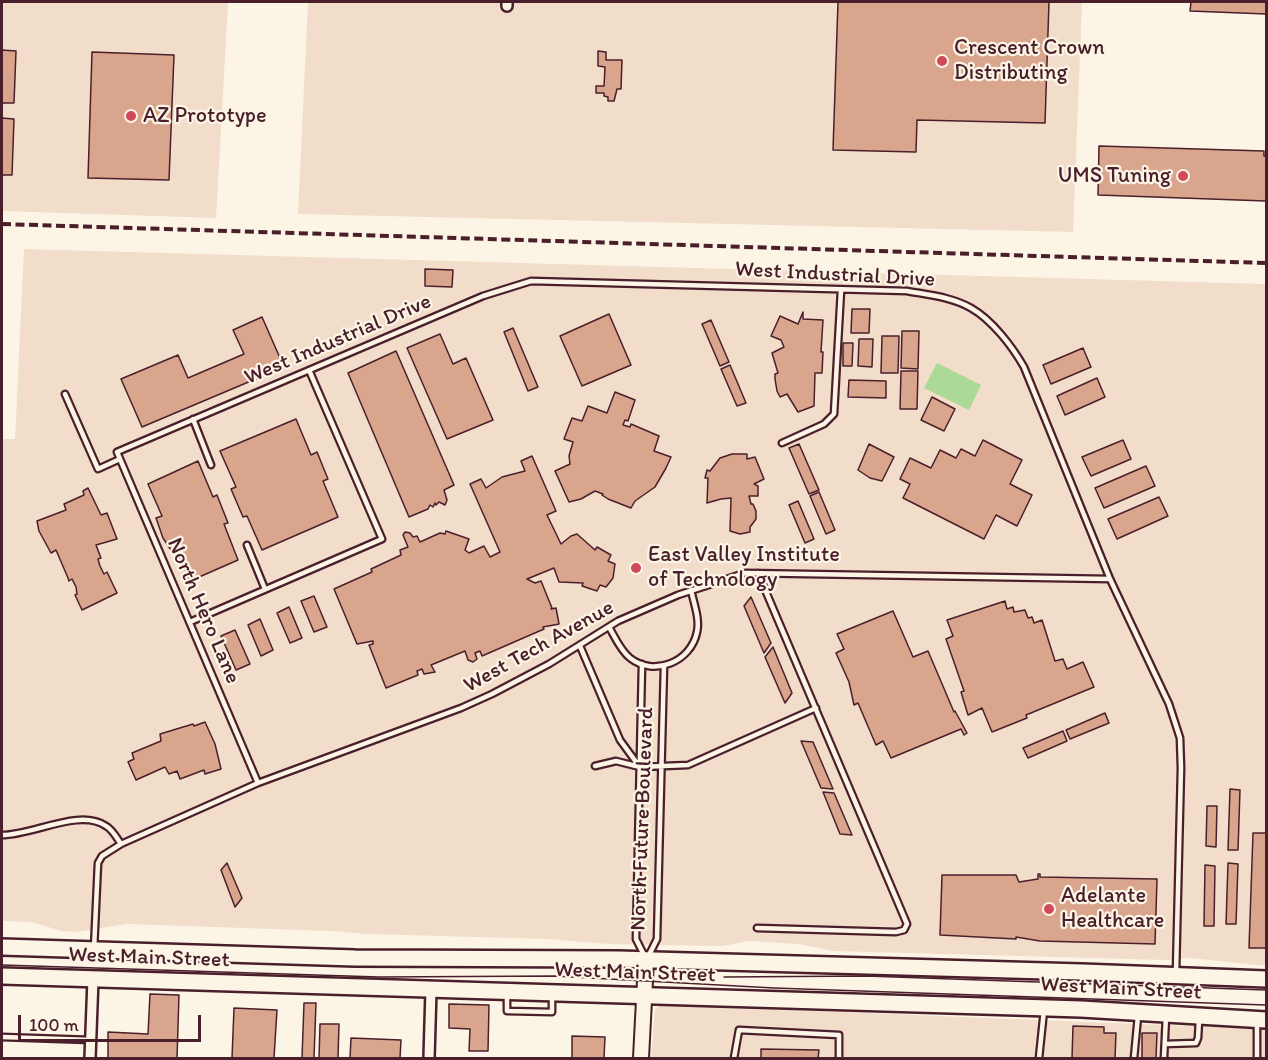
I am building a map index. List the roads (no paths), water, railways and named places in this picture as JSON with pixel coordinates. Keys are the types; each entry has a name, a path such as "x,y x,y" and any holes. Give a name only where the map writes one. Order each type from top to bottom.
{"main road":[{"name":"West Main Street","path":"2,947 355,958 646,961 1266,979"},
{"name":"West Main Street","path":"2,976 1044,1007 1262,1020"}],"street":[{"name":"West Main Street","path":"641,1059 646,961"},
{"path":"90,1059 93,979"},
{"path":"429,1059 431,990"}],"lane":[{"name":"West Industrial Drive","path":"117,452 483,297 531,280 907,291 943,297 972,308 1004,338 1024,367 1110,579 1169,704 1180,738 1176,975"},
{"path":"782,443 824,424 834,414 841,290"},
{"path":"190,622 382,539 309,370"},
{"path":"65,394 98,469 120,459"},
{"path":"193,419 211,465"},
{"name":"North Hero Lane","path":"117,452 258,783"},
{"path":"247,545 265,589"},
{"name":"West Tech Avenue","path":"94,951 98,863 102,856 121,844 258,783 461,708 492,694 580,646 618,621 691,590 745,573 1110,579"},
{"path":"757,928 896,932 904,930 907,924 758,573"},
{"path":"609,627 623,651 631,659 642,664 664,666 676,662 694,643 698,630 691,590"},
{"path":"580,646 620,740 640,767"},
{"name":"North Future Boulevard","path":"642,664 636,939 646,961"},
{"name":"North Future Boulevard","path":"646,961 657,939 664,666"},
{"path":"594,766 616,761 640,767 688,765 816,708"},
{"path":"2,835 18,835 77,819 95,821 108,826 121,844"},
{"path":"507,992 507,1011 552,1012 552,993"},
{"path":"1040,1059 1044,1007"},
{"path":"1134,1059 1138,1012"},
{"path":"1164,1059 1166,1014"},
{"path":"1165,1044 1196,1042 1199,1016"},
{"path":"1257,1059 1262,1020"},
{"path":"734,1059 739,1030 839,1035 839,1059"},
{"path":"2,1037 91,1040"}],"tram line":[{"path":"2,965 379,977 554,976 774,988 1266,1005"},
{"path":"724,977 866,976 1266,990"}],"railway":[{"path":"2,224 1266,263"}],"place":[{"name":"Crescent Crown Distributing","path":"942,61"},
{"name":"AZ Prototype","path":"131,116"},
{"name":"UMS Tuning","path":"1183,176"},
{"name":"East Valley Institute of Technology","path":"636,568"},
{"name":"Adelante Healthcare","path":"1049,909"}]}
